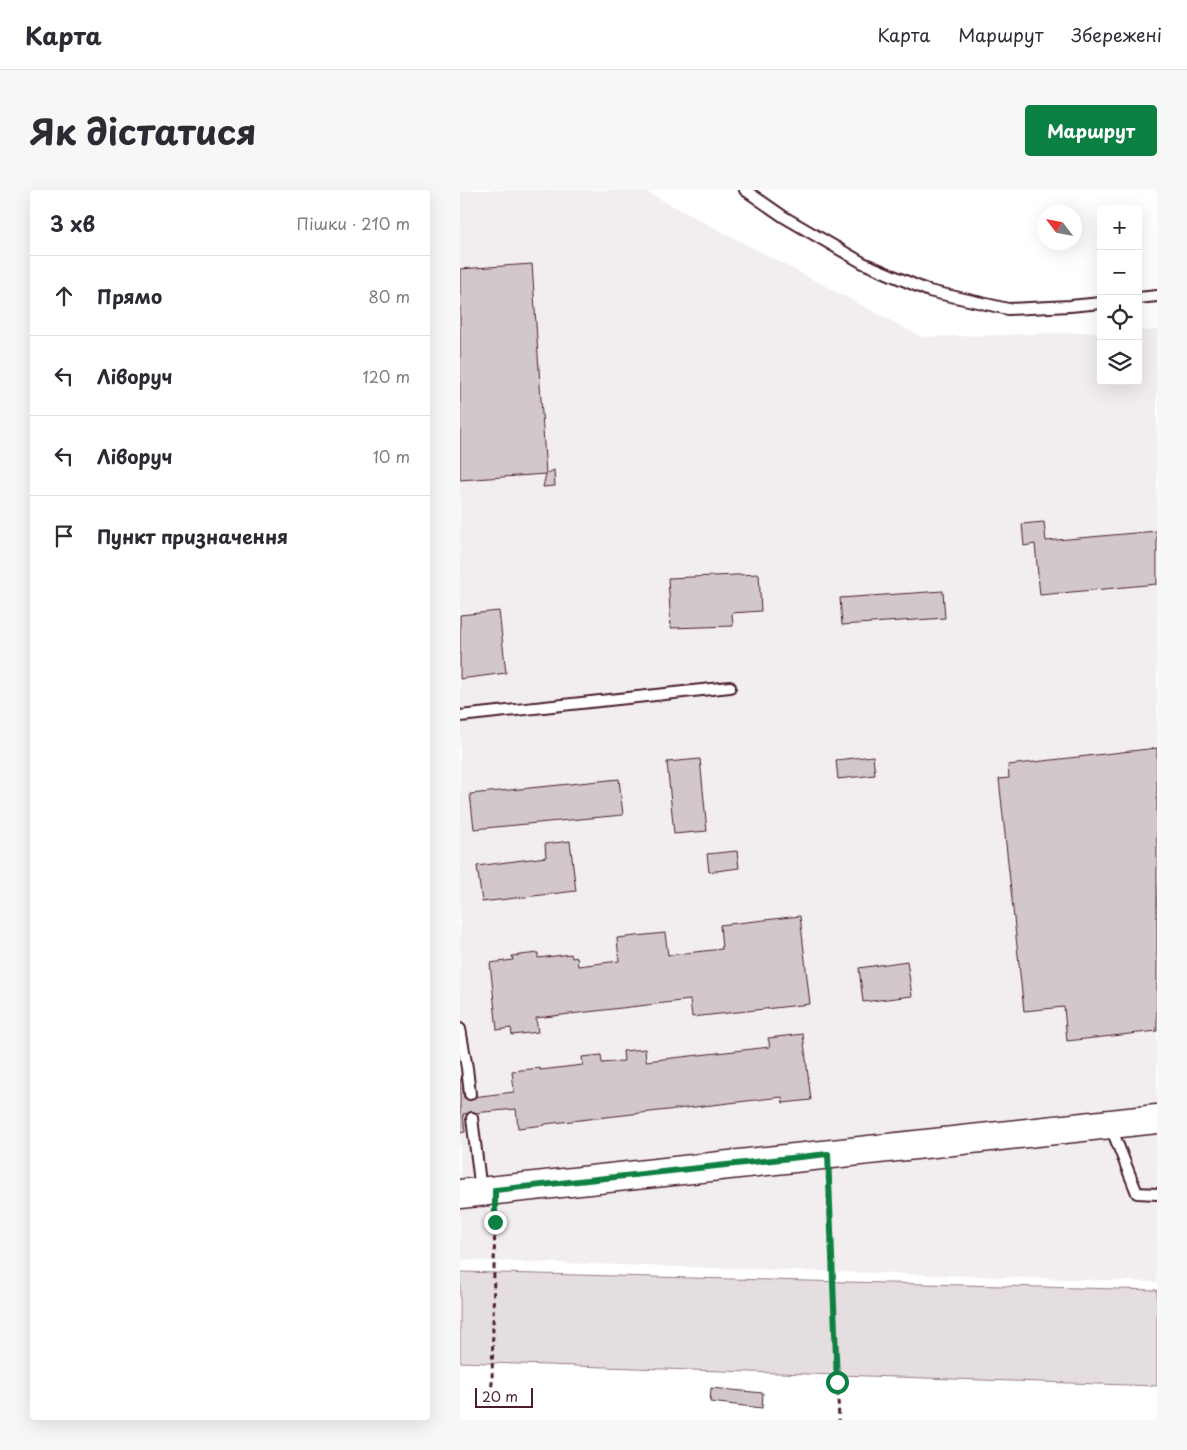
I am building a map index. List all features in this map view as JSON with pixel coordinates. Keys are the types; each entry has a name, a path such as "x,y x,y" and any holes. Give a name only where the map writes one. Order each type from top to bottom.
{"main road":[{"path":"479,1192 1157,1119"}],"lane":[{"path":"745,190 784,217 863,263 929,291 1008,309 1070,306 1097,303"},
{"path":"1142,298 1157,296"},
{"path":"460,716 730,687"},
{"path":"460,1029 470,1094"},
{"path":"472,1118 479,1192"},
{"path":"1110,1124 1137,1193 1157,1194"}],"path":[{"path":"828,1154 839,1420"},
{"path":"479,1192 492,1373 490,1404"}],"shaded area":[{"path":"460,190 643,190 922,337 1097,332 1097,385 1142,385 1142,331 1157,330 1157,1282 460,1260"},
{"path":"460,1272 1157,1290 1157,1386 460,1362"}],"building":[{"path":"532,264 546,474 460,480 460,269"},
{"path":"554,470 555,486 543,487 546,474"},
{"path":"1044,522 1046,541 1157,531 1157,584 1040,595 1035,544 1024,546 1022,524"},
{"path":"759,574 761,611 732,613 733,626 671,628 668,578"},
{"path":"943,591 945,618 842,625 840,598"},
{"path":"499,611 506,673 460,679 460,615"},
{"path":"1157,748 1157,1031 1067,1041 1064,1007 1024,1011 999,779 1009,778 1008,765"},
{"path":"873,756 875,775 838,779 836,760"},
{"path":"700,759 707,831 674,834 667,762"},
{"path":"619,779 623,815 474,829 470,794"},
{"path":"570,841 576,891 482,902 477,866 546,857 545,844"},
{"path":"737,851 739,868 709,872 707,854"},
{"path":"800,916 810,1004 692,1017 690,1000 536,1018 538,1032 512,1035 511,1028 497,1030 490,963 513,960 512,956 538,953 538,958 571,954 572,958 577,957 578,966 619,961 617,938 665,933 668,955 722,949 720,925"},
{"path":"907,961 912,996 863,1002 859,968"},
{"path":"803,1034 811,1100 783,1103 782,1097 518,1128 516,1109 463,1114 465,1132 460,1133 460,1079 462,1079 464,1098 514,1092 512,1071 583,1065 582,1057 601,1055 602,1063 624,1061 623,1051 645,1049 646,1061 770,1047 768,1038"},
{"path":"711,1388 763,1393 762,1408 710,1402"}],"route":[{"path":"495,1222 495,1190 828,1154 837,1382"}]}
